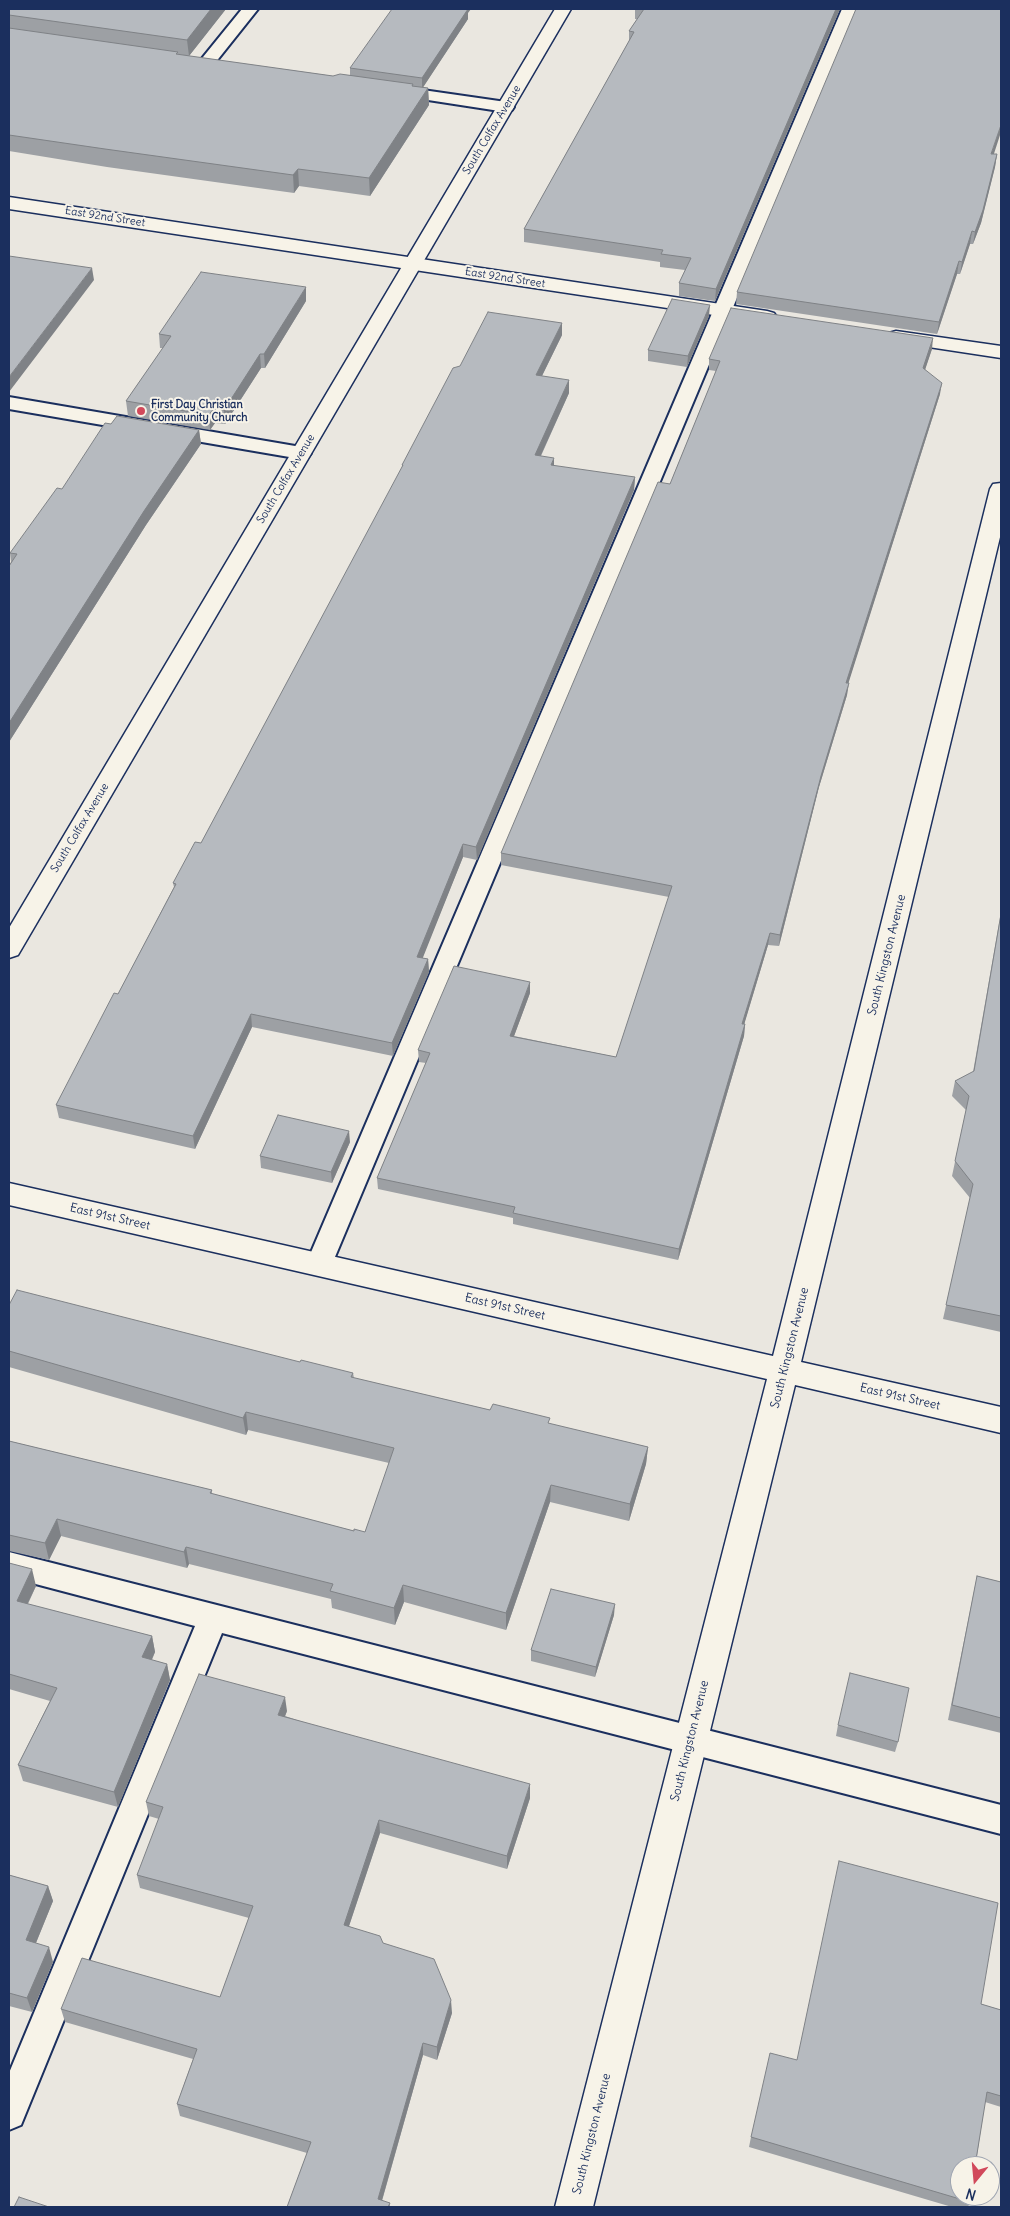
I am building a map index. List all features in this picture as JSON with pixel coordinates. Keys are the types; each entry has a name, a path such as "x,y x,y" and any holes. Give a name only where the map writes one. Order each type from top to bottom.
{"street":[{"name":"South Colfax Avenue","path":"9,949 563,9"},
{"name":"East 92nd Street","path":"9,203 789,321"},
{"path":"876,334 1001,352"},
{"name":"South Kingston Avenue","path":"574,2207 784,1371 1001,488"},
{"name":"East 91st Street","path":"9,1194 1001,1420"}],"lane":[{"path":"205,65 250,9"},
{"path":"319,1264 850,9"},
{"path":"185,62 224,68"},
{"path":"378,89 506,106"},
{"path":"9,403 301,453"},
{"path":"9,1566 1001,1820"},
{"path":"9,2113 213,1618"}],"building":[{"path":"9,9 211,9 187,40 9,15"},
{"path":"392,9 468,9 422,78 350,68"},
{"path":"644,9 836,9 716,289 679,283 691,258 661,254 663,250 524,229 634,32 629,31"},
{"path":"856,9 1001,9 1001,125 991,154 997,154 983,210 975,232 972,231 962,262 959,261 939,322 737,292"},
{"path":"9,28 178,52 176,54 333,76 340,74 413,84 412,86 428,88 369,178 298,169 293,175 105,149 9,135"},
{"path":"9,256 92,268 9,377"},
{"path":"201,272 306,287 264,354 260,354 224,410 213,409 209,415 126,401 171,336 159,334"},
{"path":"672,299 710,305 688,356 648,350"},
{"path":"731,308 933,338 923,368 942,383 846,683 849,683 821,776 780,935 770,933 742,1024 745,1024 679,1249 513,1213 515,1207 377,1178 430,1053 418,1050 454,966 530,982 510,1036 616,1057 672,886 501,853 658,482 670,484 720,361 709,359"},
{"path":"488,312 562,323 536,375 569,380 535,455 554,458 551,465 635,477 476,847 463,844 417,957 428,959 392,1043 251,1014 193,1136 56,1105 114,993 118,994 176,884 173,883 195,842 201,843 453,368 460,366"},
{"path":"117,416 199,430 144,511 9,723 9,566 17,554 10,553 57,488 62,489 105,423 111,424"},
{"path":"1001,914 1001,1316 946,1305 973,1184 955,1161 969,1096 955,1081 974,1071"},
{"path":"278,1115 349,1131 331,1172 260,1156"},
{"path":"17,1290 300,1362 301,1360 353,1373 351,1377 490,1410 493,1404 550,1418 548,1423 648,1447 630,1504 551,1485 506,1613 403,1585 394,1608 330,1591 333,1584 186,1547 184,1552 57,1519 45,1543 9,1535 9,1441 212,1490 210,1493 354,1531 354,1529 365,1532 394,1448 246,1412 243,1418 9,1351 9,1305"},
{"path":"9,1563 32,1569 17,1601 152,1636 142,1657 167,1664 114,1792 18,1765 57,1688 9,1674"},
{"path":"977,1576 1001,1582 1001,1718 952,1705"},
{"path":"551,1589 615,1604 596,1667 531,1650"},
{"path":"850,1673 909,1688 898,1742 838,1725"},
{"path":"199,1674 285,1697 278,1715 530,1784 507,1856 379,1820 344,1925 380,1936 383,1943 434,1959 451,2000 437,2047 423,2043 378,2199 390,2203 388,2207 287,2207 311,2142 177,2104 197,2049 61,2009 82,1958 220,1997 253,1906 137,1875 163,1807 146,1802"},
{"path":"839,1861 998,1903 981,2004 1001,2010 1001,2096 987,2092 977,2156 950,2156 950,2196 751,2137 770,2053 797,2060"},
{"path":"9,1875 48,1886 26,1940 49,1947 27,1998 9,1993"},
{"path":"19,2197 49,2207 14,2207"}],"place":[{"name":"First Day Christian Community Church","path":"141,411"}]}
